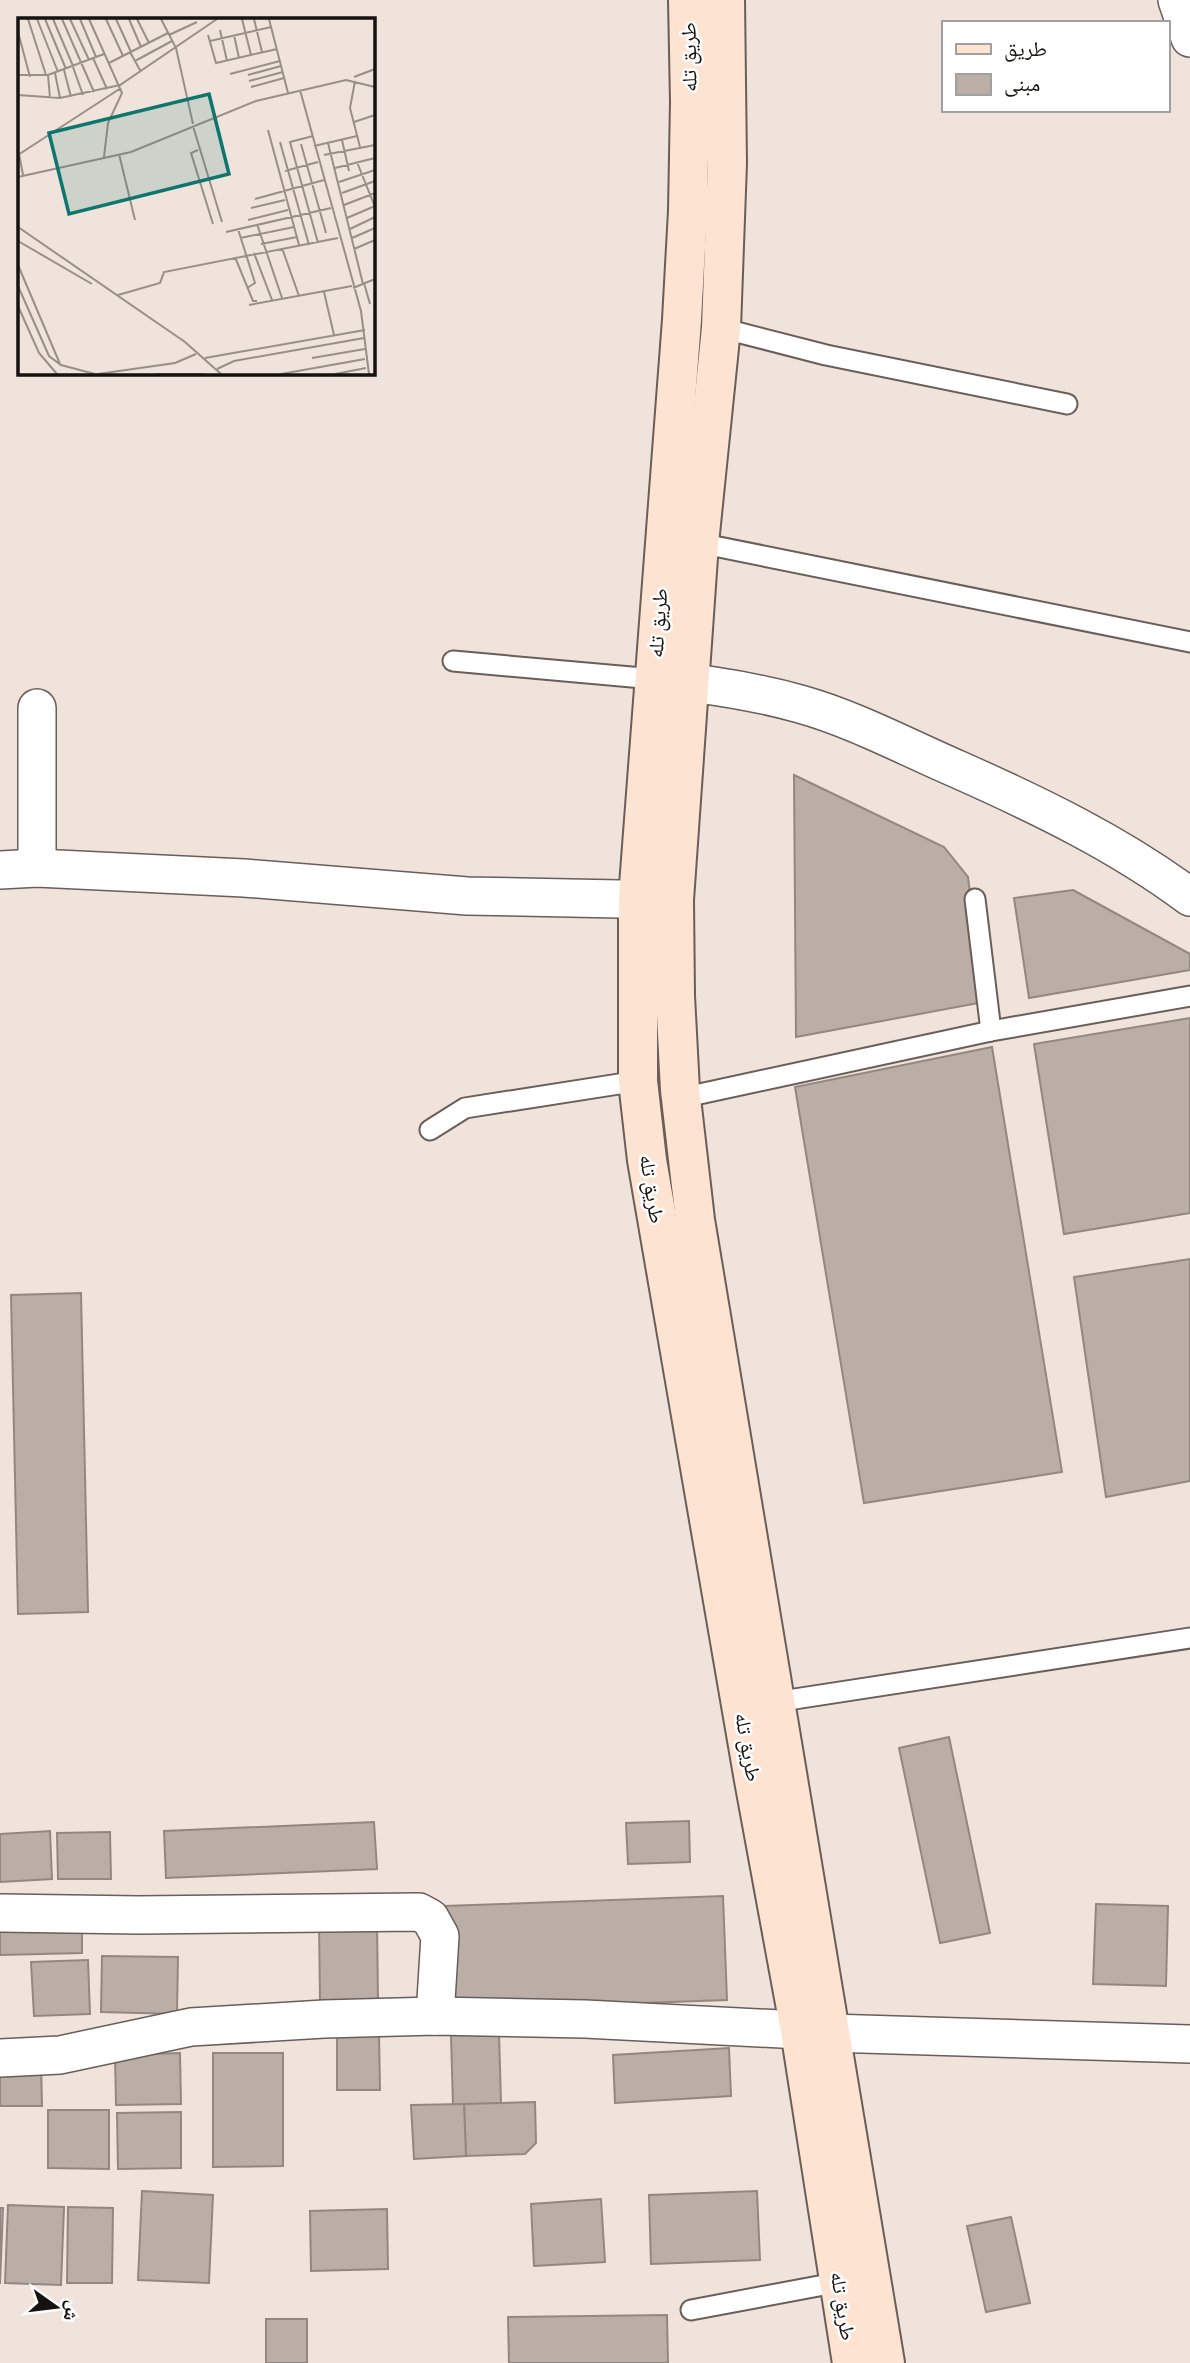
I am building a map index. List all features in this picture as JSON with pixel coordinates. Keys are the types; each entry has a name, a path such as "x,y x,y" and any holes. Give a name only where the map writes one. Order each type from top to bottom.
{"main road":[{"name":"طريق تله","path":"688,0 688,211 671,680 656,900 639,1088 654,1199 770,1776 815,2031 885,2363"},
{"name":"طريق تله","path":"671,680 698,543 721,328 727,163 725,0"},
{"name":"طريق تله","path":"656,900 675,996 680,1094 695,1220 775,1702 770,1776"},
{"path":"639,1088 680,1094"},
{"name":"طريق تله","path":"815,2031 840,2282 852,2363"}],"street":[{"path":"1177,0 1190,38"},
{"path":"671,680 762,695 802,704 840,718 1031,801 1133,858 1190,897"},
{"path":"37,708 37,868"},
{"path":"0,870 37,868 244,878 467,896 656,900"},
{"path":"0,1913 152,1915 419,1912 430,1918 440,1936 435,2016"},
{"path":"0,2058 60,2055 191,2027 435,2016 585,2019 815,2031 1190,2044"}],"lane":[{"path":"721,328 826,355 1067,404"},
{"path":"698,543 1190,642"},
{"path":"453,661 671,680"},
{"path":"975,899 991,1031"},
{"path":"680,1094 991,1031 1190,996"},
{"path":"430,1130 466,1108 639,1088"},
{"path":"775,1702 1190,1637"},
{"path":"691,2310 840,2282"}],"building":[{"path":"794,775 944,847 968,877 984,1002 796,1037"},
{"path":"1073,890 1190,954 1190,970 1029,998 1014,898"},
{"path":"1190,1018 1190,1213 1064,1234 1034,1044"},
{"path":"992,1047 1062,1472 864,1503 795,1087"},
{"path":"1190,1259 1190,1481 1106,1497 1074,1277"},
{"path":"81,1293 88,1612 18,1614 11,1295"},
{"path":"949,1737 990,1933 940,1943 899,1748"},
{"path":"689,1821 690,1862 628,1864 626,1823"},
{"path":"374,1822 377,1869 166,1878 164,1831"},
{"path":"50,1831 52,1879 0,1882 0,1834"},
{"path":"110,1832 111,1879 58,1879 57,1833"},
{"path":"723,1896 727,2000 448,2010 444,1906"},
{"path":"1096,1904 1168,1906 1166,1986 1093,1984"},
{"path":"0,1919 82,1919 82,1953 0,1955"},
{"path":"377,1920 378,2001 320,2002 319,1921"},
{"path":"102,1956 178,1957 177,2014 101,2012"},
{"path":"88,1960 90,2014 34,2016 31,1962"},
{"path":"499,2033 501,2103 453,2105 451,2035"},
{"path":"379,2034 380,2090 337,2090 337,2035"},
{"path":"729,2048 731,2096 615,2103 613,2055"},
{"path":"180,2053 181,2104 116,2105 115,2055"},
{"path":"213,2053 283,2053 283,2166 213,2167"},
{"path":"0,2063 41,2063 42,2106 0,2106"},
{"path":"535,2102 536,2143 525,2154 466,2156 464,2104"},
{"path":"464,2104 466,2156 414,2159 411,2105"},
{"path":"48,2110 109,2110 109,2169 48,2168"},
{"path":"181,2112 181,2168 118,2169 117,2113"},
{"path":"142,2191 213,2195 209,2283 138,2280"},
{"path":"757,2191 760,2260 651,2264 649,2195"},
{"path":"601,2199 605,2262 534,2266 531,2204"},
{"path":"8,2205 64,2207 61,2285 5,2283"},
{"path":"68,2207 113,2208 112,2283 67,2283"},
{"path":"0,2208 3,2208 0,2284"},
{"path":"387,2209 388,2269 311,2271 310,2211"},
{"path":"1011,2217 1030,2303 986,2312 967,2226"},
{"path":"667,2315 668,2363 509,2363 508,2317"},
{"path":"266,2319 307,2319 307,2363 266,2363"}]}
